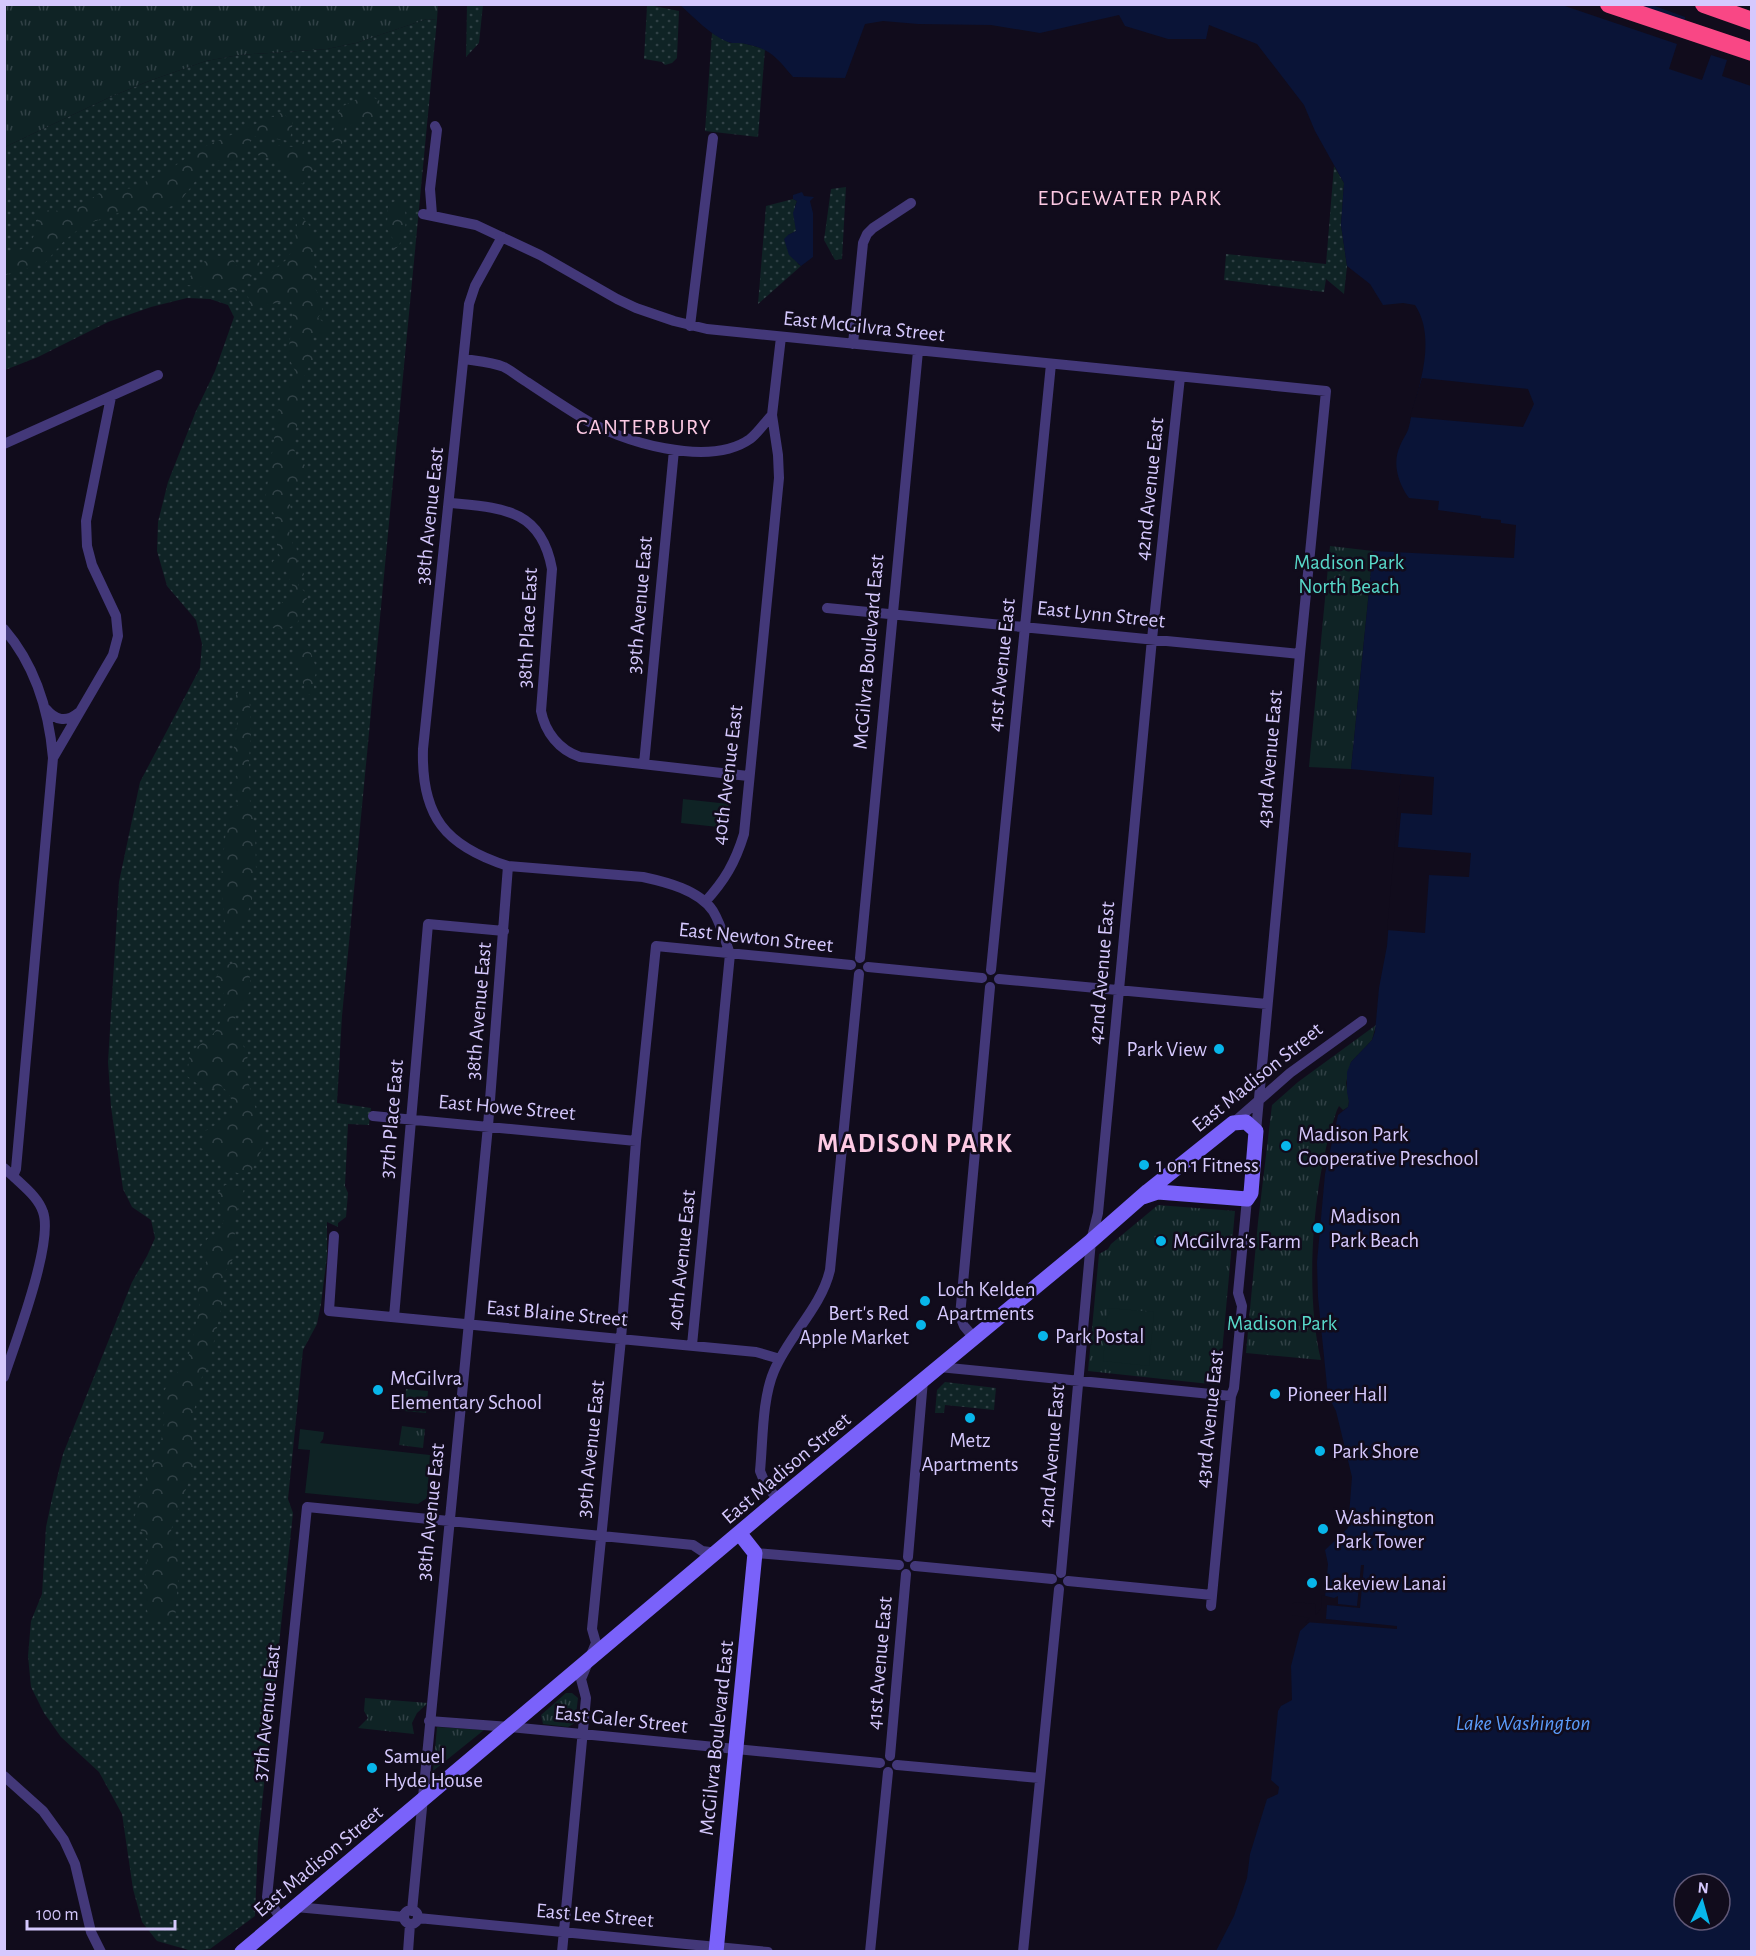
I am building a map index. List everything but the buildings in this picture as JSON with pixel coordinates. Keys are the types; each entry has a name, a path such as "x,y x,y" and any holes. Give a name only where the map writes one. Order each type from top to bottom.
{"highway":[{"path":"1609,4 1752,52"},
{"path":"1704,4 1752,21"}],"street":[{"name":"East McGilvra Street","path":"435,126 437,130 428,215 470,223 540,255 636,308 690,326 1326,391"},
{"path":"690,326 713,138"},
{"path":"854,344 863,243 867,234 911,203"},
{"name":"38th Avenue East","path":"408,1952 488,1126 508,866 472,852 447,833 433,814 425,789 423,749 470,304 475,286 502,237"},
{"name":"40th Avenue East","path":"692,1346 730,954 718,922 705,902 720,885 735,861 744,834 779,477 772,415 781,337"},
{"name":"McGilvra Boulevard East","path":"778,1500 765,1484 760,1471 768,1390 780,1359 827,1284 830,1270 918,351"},
{"path":"464,359 505,368 582,418 607,431 639,443 674,450 703,451 730,448 750,439 772,415"},
{"name":"41st Avenue East","path":"995,975 1025,626 1051,364"},
{"path":"4,444 158,375"},
{"name":"42nd Avenue East","path":"1023,1952 1091,1241 1097,1217 1152,639 1180,376"},
{"name":"43rd Avenue East","path":"1060,1580 1212,1601 1231,1396 1234,1388 1242,1306 1238,1293 1247,1199 1251,1193 1326,391"},
{"path":"53,758 113,655 118,636 116,616 92,565 87,546 86,522 111,397"},
{"name":"39th Avenue East","path":"644,764 674,450"},
{"name":"38th Place East","path":"450,503 496,507 516,514 528,523 549,553 552,569 542,711 547,729 560,745 580,757 644,764"},
{"name":"East Lynn Street","path":"827,608 1300,654"},
{"path":"4,629 29,667 45,709 53,758 14,1176"},
{"path":"45,709 51,716 61,720 71,718 79,710"},
{"path":"644,764 748,776"},
{"path":"508,866 643,877 676,886 705,902"},
{"name":"37th Place East","path":"394,1317 428,924 504,931"},
{"name":"39th Avenue East","path":"562,1952 586,1698 581,1679 596,1643 592,1629 621,1339 636,1141 657,946"},
{"name":"East Newton Street","path":"657,946 982,978"},
{"path":"995,975 996,985 990,987 984,984 982,978 985,972 995,975 1267,1004"},
{"path":"974,1338 964,1326 960,1316 990,987"},
{"name":"East Madison Street","path":"250,1948 281,1919 718,1553 778,1500 1140,1198 1233,1124 1290,1073 1362,1021"},
{"name":"East Howe Street","path":"373,1116 636,1141"},
{"path":"1233,1124 1246,1122 1256,1131"},
{"path":"4,1168 36,1198 44,1212 45,1227 44,1248 4,1377"},
{"path":"1173,1171 1174,1186 1178,1194"},
{"path":"1140,1198 1158,1192 1247,1199"},
{"name":"East Blaine Street","path":"334,1236 329,1311 756,1352 780,1359"},
{"path":"939,1367 1231,1396"},
{"path":"908,1557 923,1380"},
{"name":"37th Avenue East","path":"281,1919 267,1897 307,1507 449,1522"},
{"path":"449,1522 693,1545 702,1551 718,1553"},
{"path":"740,1534 755,1552 899,1565"},
{"name":"McGilvra Boulevard East","path":"716,1949 755,1552"},
{"path":"908,1557 914,1561 915,1566 913,1571 906,1574 901,1571 899,1565 901,1559 908,1557"},
{"path":"915,1566 1060,1580"},
{"name":"41st Avenue East","path":"890,1756 906,1574"},
{"name":"East Galer Street","path":"429,1721 880,1763"},
{"path":"870,1952 892,1768 896,1759 890,1756 883,1757 880,1763 882,1769 892,1768 1039,1778"},
{"path":"4,1776 43,1811 64,1840 75,1864 91,1932 101,1952"},
{"name":"East Lee Street","path":"296,1907 563,1931 716,1949 768,1952"}],"green space":[{"path":"5,4 438,5 437,20 427,19 356,43 327,49 239,55 206,61 108,98 5,147"},
{"path":"467,5 483,5 479,43 466,57"},
{"path":"647,6 679,11 677,58 672,63 665,65 662,62 644,59"},
{"path":"427,19 437,20 342,1016 337,1103 371,1108 369,1125 348,1124 346,1217 338,1223 338,1227 327,1222 327,1256 321,1304 317,1324 303,1350 288,1499 293,1513 258,1842 255,1916 210,1949 192,1951 157,1941 142,1922 133,1889 122,1814 99,1772 61,1737 44,1713 31,1687 28,1656 31,1621 42,1594 46,1527 63,1454 132,1282 155,1238 151,1220 132,1207 123,1189 111,1107 108,1062 119,882 140,782 200,668 202,644 196,620 167,586 157,551 158,522 168,482 196,411 215,371 234,317 228,305 210,299 187,298 151,307 108,322 38,357 5,370 5,147 108,98 206,61 239,55 327,49 356,43"},
{"path":"712,33 730,43 739,42 765,49 758,137 705,131"},
{"path":"367,94 380,101 378,116 345,127 342,144 331,141 341,107"},
{"path":"281,113 293,120 290,141 255,136 231,166 213,158 178,204 159,211 127,210 84,225 64,241 45,263 5,275 5,255 30,246 36,229 36,210 64,211 79,207 101,192 133,188 169,170 199,149"},
{"path":"304,141 307,148 302,154 310,156 316,169 307,172 303,184 273,158 257,155 262,144 293,147"},
{"path":"1334,166 1344,183 1341,225 1347,266 1344,294 1326,279 1324,292 1224,280 1226,254 1326,264"},
{"path":"846,187 842,259 835,260 824,240 831,189"},
{"path":"793,199 797,201 795,206 796,231 788,235 798,264 801,266 758,304 766,206"},
{"path":"402,201 406,220 404,234 394,250 393,239 387,229 388,204"},
{"path":"298,217 302,217 309,225 318,241 313,258 315,268 313,285 322,300 322,311 318,318 333,329 328,337 313,336 311,350 314,360 304,379 298,422 293,438 295,452 307,468 304,476 290,493 291,509 287,524 293,545 296,546 297,564 304,574 298,585 308,595 297,624 286,629 272,628 267,618 295,592 285,569 272,571 273,561 280,557 277,548 277,523 265,501 281,392 290,385 295,371 288,356 293,313 291,300 251,308 247,293 286,260 294,248 297,225 295,221"},
{"path":"214,255 233,259 238,269 246,269 252,261 261,263 248,281 236,291 187,285 187,280 202,263"},
{"name":"Madison Park North Beach","path":"1330,546 1373,551 1351,769 1309,767"},
{"path":"301,644 308,645 317,670 314,679 314,693 307,695 294,656"},
{"path":"242,688 249,688 250,803 255,829 256,869 252,880 254,892 248,912 240,928 226,936 221,879 228,809 239,805 237,798 228,789 237,776 239,760 233,754 237,723 240,717 233,707 236,695"},
{"path":"683,799 729,804 727,828 681,823"},
{"path":"237,962 249,970 251,990 235,1015 236,1035 248,1053 246,1068 249,1085 260,1124 267,1139 251,1172 237,1173 199,1146 205,1131 231,1116 230,1096 221,1086 207,1091 187,1076 190,1052 216,1029 227,1001 215,979 223,966"},
{"name":"Madison Park","path":"1376,1025 1372,1040 1351,1062 1346,1083 1348,1107 1343,1110 1339,1106 1337,1110 1322,1167 1312,1268 1313,1302 1321,1360 1246,1353 1272,1105 1298,1082"},
{"path":"225,1185 244,1189 233,1223 236,1241 234,1257 223,1275 223,1300 209,1364 200,1381 194,1412 193,1470 171,1530 180,1559 175,1618 150,1622 143,1594 149,1542 134,1520 145,1481 163,1435 164,1411 160,1399 170,1380 187,1363 200,1305 197,1286 203,1265 208,1260 201,1246 211,1235 220,1235 225,1214 216,1196"},
{"name":"Madison Park","path":"1158,1205 1235,1211 1219,1385 1088,1371 1099,1254 1108,1249"},
{"path":"1108,1308 1154,1312 1149,1366 1103,1361"},
{"path":"945,1382 996,1388 994,1410 945,1405 944,1413 935,1413 937,1390"},
{"path":"406,1389 428,1391 426,1413 404,1411"},
{"path":"402,1426 425,1429 423,1448 399,1445"},
{"path":"300,1429 324,1432 320,1443 430,1455 427,1498 418,1504 305,1493 310,1450 298,1449"},
{"path":"566,1693 572,1693 578,1698 575,1723 568,1727 543,1724 541,1715"},
{"path":"365,1698 428,1703 417,1713 412,1723 414,1734 358,1728 368,1718 364,1711"},
{"path":"437,1727 484,1730 433,1771"}],"water":[{"name":"Lake Washington","path":"680,5 1751,5 1751,1951 1216,1951 1234,1916 1247,1878 1250,1854 1267,1799 1278,1794 1279,1787 1271,1780 1278,1711 1281,1706 1292,1700 1291,1666 1300,1631 1324,1609 1328,1564 1325,1550 1348,1528 1352,1477 1336,1411 1328,1396 1318,1297 1317,1262 1325,1174 1338,1115 1348,1107 1349,1102 1347,1072 1351,1062 1372,1040 1375,1032 1379,988 1387,946 1401,774 1351,769 1373,551 1514,558 1516,525 1501,523 1501,520 1481,518 1481,516 1438,510 1439,501 1409,498 1399,479 1396,459 1409,428 1425,357 1424,330 1415,305 1403,303 1383,305 1370,284 1347,266 1341,225 1344,183 1315,131 1304,105 1257,44 1209,25 1206,39 1168,39 1125,26 1119,15 1040,33 991,25 883,21 865,24 845,78 793,77 768,52 744,43 730,43 708,30"},
{"path":"802,192 804,196 814,197 810,201 813,213 813,257 801,266 789,255 784,239 796,231 793,213 797,201 793,199 793,195"}],"pier":[{"path":"1562,5 1638,5 1685,20 1685,17 1652,5 1751,5 1751,86 1722,76 1727,60 1711,55 1702,80 1669,69 1677,44"},
{"path":"1422,378 1528,389 1534,404 1523,427 1410,417"},
{"path":"1401,774 1434,777 1432,815 1401,813 1398,847 1471,853 1469,877 1429,875 1425,933 1387,930"},
{"path":"1361,1565 1364,1565 1360,1608 1327,1605 1326,1619 1397,1626 1397,1629 1305,1622 1310,1618 1292,1615 1292,1604 1295,1602 1315,1604 1316,1615 1321,1608 1322,1595 1334,1598 1338,1596 1338,1604 1357,1606"}],"place":[{"name":"Park View","path":"1219,1049"},
{"name":"Madison Park Cooperative Preschool","path":"1286,1146"},
{"name":"1 on 1 Fitness","path":"1144,1165"},
{"name":"Madison Park Beach","path":"1318,1228"},
{"name":"McGilvra's Farm","path":"1161,1241"},
{"name":"Loch Kelden Apartments","path":"925,1301"},
{"name":"Bert's Red Apple Market","path":"921,1325"},
{"name":"Park Postal","path":"1043,1336"},
{"name":"McGilvra Elementary School","path":"378,1390"},
{"name":"Pioneer Hall","path":"1275,1394"},
{"name":"Metz Apartments","path":"970,1418"},
{"name":"Park Shore","path":"1320,1451"},
{"name":"Washington Park Tower","path":"1323,1529"},
{"name":"Lakeview Lanai","path":"1312,1583"},
{"name":"Samuel Hyde House","path":"372,1768"}],"district":[{"name":"EDGEWATER PARK","path":"1130,197"},
{"name":"CANTERBURY","path":"644,426"},
{"name":"MADISON PARK","path":"915,1143"}]}
